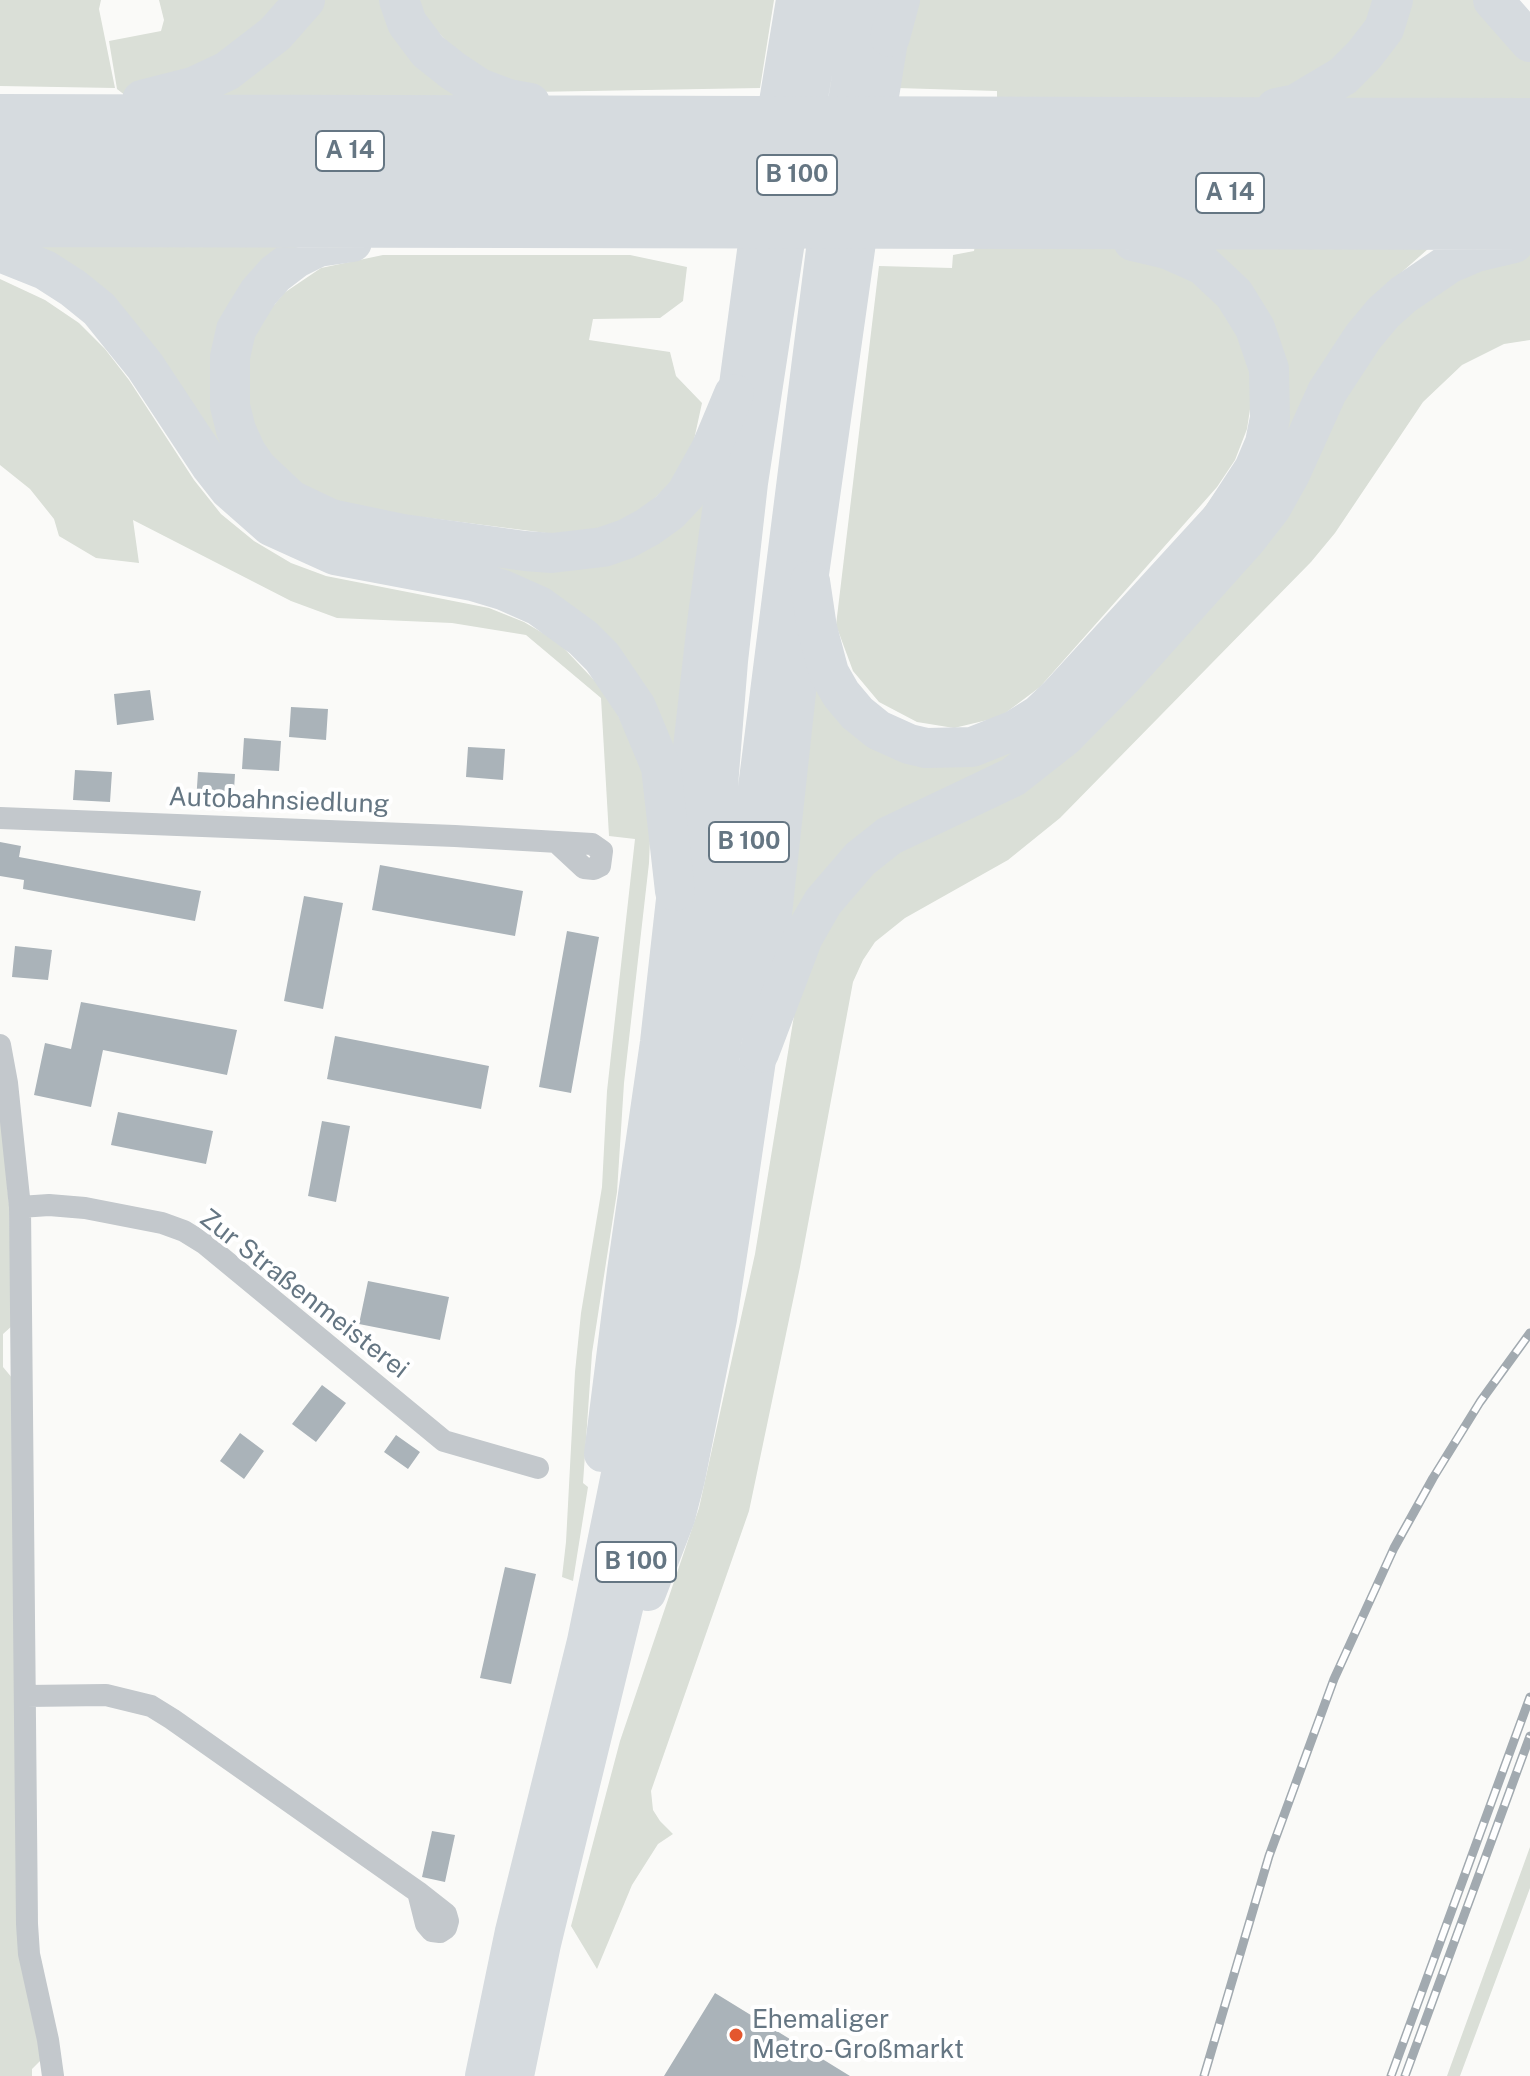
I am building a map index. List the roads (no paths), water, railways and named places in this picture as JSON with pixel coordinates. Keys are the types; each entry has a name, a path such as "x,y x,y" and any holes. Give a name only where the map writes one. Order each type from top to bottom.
{"highway":[{"path":"0,112 157,98 193,87 227,71 253,52 275,34 305,0"},
{"path":"399,0 407,23 428,51 479,88 508,99 629,115 702,134"},
{"path":"585,1641 587,1554 658,1042 734,394 778,87 794,0"},
{"name":"B 100","path":"483,2076 513,1931 585,1641 641,1367 670,1198 715,848 730,661 750,483 827,0"},
{"name":"B 100","path":"516,2076 543,1944 638,1555 704,1199 820,265 863,0"},
{"path":"933,172 1296,104 1343,76 1364,55 1384,29 1393,0"},
{"path":"1493,0 1530,42"},
{"path":"603,1706 677,1518 719,1319 759,1053 810,581 854,255 896,12"},
{"path":"0,112 629,115"},
{"path":"1219,117 1530,118"},
{"name":"A 14","path":"0,150 702,134 933,172 1530,193"},
{"name":"A 14","path":"0,189 691,209 933,172 1530,155"},
{"path":"810,581 817,628 829,673 857,713 878,730 909,744 949,749 972,747 1015,730 1039,715 1222,518 1254,469 1265,443 1270,418 1269,369 1255,328 1234,294 1203,265 1167,249 1078,229 933,172"},
{"path":"691,209 455,227 318,247 275,274 259,292 236,330 230,357 230,406 236,430 257,468 291,500 331,519 403,534 552,553 603,547 626,539 669,512 686,494 711,449 734,394"},
{"path":"0,227 455,227"},
{"path":"1078,229 1530,230"},
{"path":"759,1053 783,984 807,929 823,902 860,859 889,836 1013,777 1065,736 1134,665 1271,508 1327,392 1363,337 1383,313 1403,295 1450,263 1476,252 1530,241"},
{"path":"0,252 45,270 99,309 145,366 220,477 271,526 335,555 473,581 503,590 539,606 583,638 610,669 636,707 661,767 675,891"}],"street":[{"name":"Autobahnsiedlung","path":"0,818 556,842"},
{"path":"0,1045 20,1207 27,1924 29,1954 53,2076"},
{"name":"Zur Straßenmeisterei","path":"20,1207 49,1205 85,1208 162,1223 184,1231 205,1244 444,1441 538,1468"},
{"path":"26,1696 106,1695 151,1706 418,1892"}],"railway":[{"path":"1204,2076 1269,1856 1334,1679 1394,1548 1433,1478 1480,1402 1530,1333"},
{"path":"1391,2076 1530,1697"},
{"path":"1405,2076 1530,1736"}],"place":[{"name":"Ehemaliger Metro-Großmarkt","path":"736,2035"}]}
